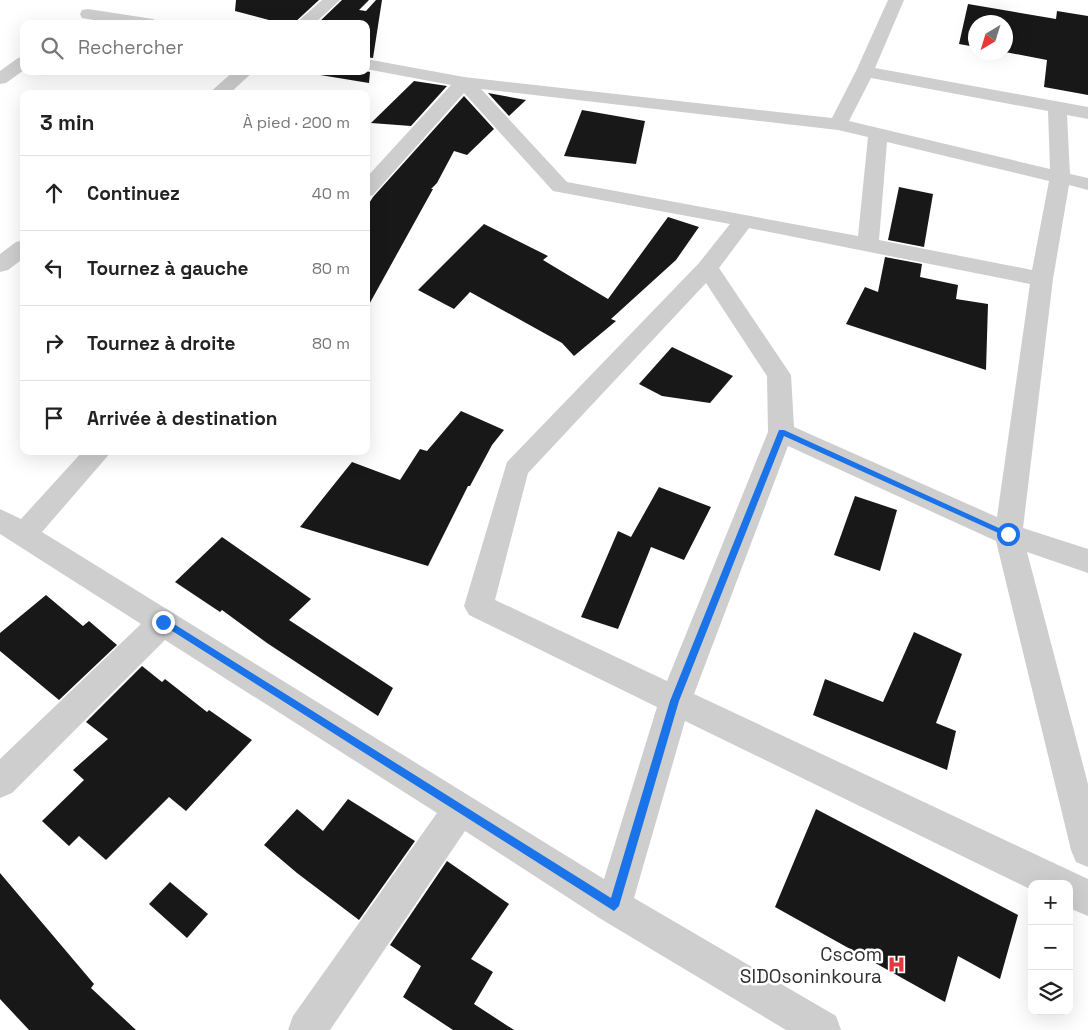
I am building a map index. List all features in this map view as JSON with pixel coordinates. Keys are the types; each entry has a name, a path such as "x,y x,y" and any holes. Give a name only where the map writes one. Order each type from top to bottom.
{"street":[{"path":"81,19 107,0"},
{"path":"308,20 332,0"},
{"path":"838,124 865,71 896,0"},
{"path":"81,19 95,20"},
{"path":"0,80 20,65"},
{"path":"370,65 464,82 838,124 1088,184"},
{"path":"865,71 1088,113"},
{"path":"222,90 240,75"},
{"path":"370,187 464,82"},
{"path":"464,82 560,188 744,220 1042,279"},
{"path":"1057,107 1060,176 1042,279 1008,534 1088,850"},
{"path":"868,246 878,133"},
{"path":"744,220 707,268 516,469 479,606 1050,880"},
{"path":"0,265 20,250"},
{"path":"614,906 675,701 782,432 779,374 707,268"},
{"path":"782,432 1008,534 1088,560"},
{"path":"94,455 12,528 614,906 822,1030"},
{"path":"0,782 163,622"},
{"path":"306,1030 460,809"},
{"path":"1073,891 1088,898"}],"building":[{"path":"236,0 319,0 297,20 269,20 235,11"},
{"path":"342,0 369,0 359,10 366,11 376,0 382,0 373,58 370,58 370,20 321,20"},
{"path":"968,4 1056,19 1057,11 1088,16 1088,95 1044,87 1047,60 1013,54 1013,15 968,15 968,46 959,44"},
{"path":"320,75 370,75 369,83"},
{"path":"414,81 447,86 411,126 371,123"},
{"path":"488,93 526,100 509,116"},
{"path":"464,96 494,129 467,155 454,151 437,183 431,189 433,189 370,303 370,202"},
{"path":"582,110 645,121 636,164 564,156"},
{"path":"899,187 933,194 924,247 888,240"},
{"path":"668,217 699,227 676,260 611,319 616,321 574,356 562,343 470,292 454,309 418,290 484,224 548,256 543,260 608,299"},
{"path":"885,257 922,264 920,277 958,285 956,299 988,304 986,370 846,324 865,287 878,292"},
{"path":"672,347 733,376 710,403 662,396 639,384"},
{"path":"461,411 504,430 492,445 470,486 468,486 428,566 300,527 352,462 400,480 420,449 427,451"},
{"path":"659,487 711,507 684,560 651,547 618,629 581,617 618,531 631,537"},
{"path":"855,496 897,510 880,571 834,555"},
{"path":"222,537 311,599 289,620 393,688 378,716 267,643 222,610 220,612 175,582"},
{"path":"46,595 83,626 89,621 117,645 59,700 0,651 0,633"},
{"path":"914,632 962,654 936,723 956,731 947,770 813,715 825,679 883,702"},
{"path":"142,666 162,682 165,679 207,712 209,710 252,740 186,811 169,797 106,860 79,836 69,846 42,821 84,780 73,770 108,739 86,722"},
{"path":"348,799 415,841 359,920 297,873 264,845 297,809 323,831"},
{"path":"816,809 1018,915 1000,979 958,956 945,1002 775,907"},
{"path":"447,861 509,904 471,959 493,972 474,1004 514,1030 453,1030 403,997 421,966 390,945"},
{"path":"0,873 94,984 91,988 136,1030 29,1030 0,999"},
{"path":"170,882 208,914 187,938 149,904"}],"place":[{"name":"Cscom SIDOsoninkoura","path":"896,965"}],"route":[{"path":"163,622 614,906 675,701 782,432 1008,534"}]}
